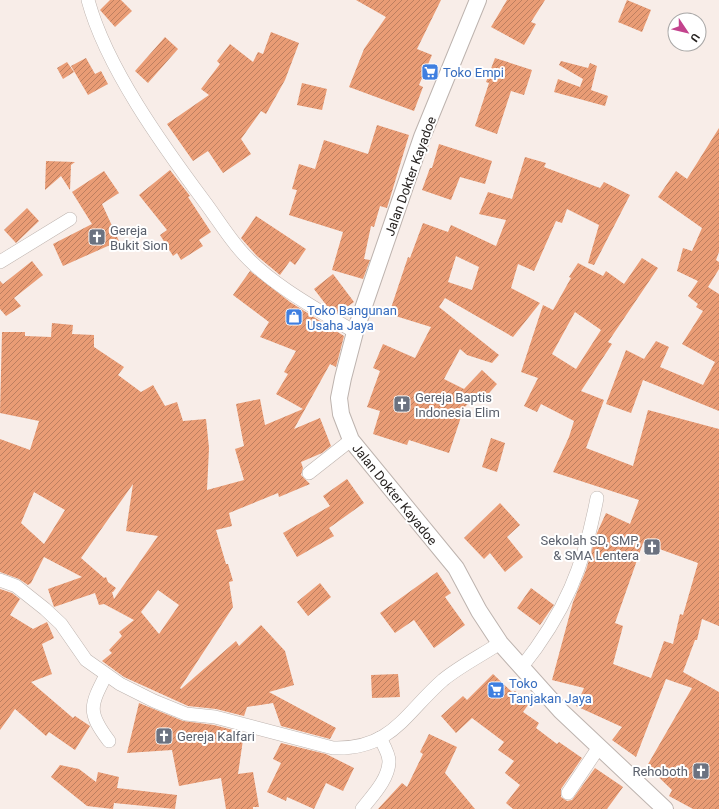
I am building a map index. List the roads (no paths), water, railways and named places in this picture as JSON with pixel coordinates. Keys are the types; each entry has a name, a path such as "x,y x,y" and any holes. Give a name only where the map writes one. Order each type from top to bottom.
{"street":[{"path":"88,0 103,39 139,105 173,159 240,250 292,293 355,332"},
{"name":"Jalan Dokter Kayadoe","path":"478,0 422,137 355,332 342,378 339,398 341,414 351,440 456,568 479,611 500,643 561,711 665,809"},
{"path":"0,262 70,219"},
{"path":"309,473 351,440"},
{"path":"522,668 550,629 571,589 585,553 597,498"},
{"path":"0,580 16,586 45,609 60,624 86,660 120,684 154,701 186,714 215,717 332,748 348,749 364,745 380,738 405,721 428,695 445,679 500,643"},
{"path":"106,675 92,707 93,717 109,741"},
{"path":"362,809 382,782 387,770 389,760 380,738"},
{"path":"568,793 599,747"}],"place":[{"name":"Toko Empi","path":"430,72"},
{"name":"Gereja Bukit Sion","path":"97,237"},
{"name":"Toko Bangunan Usaha Jaya","path":"294,317"},
{"name":"Gereja Baptis Indonesia Elim","path":"402,404"},
{"name":"Sekolah SD, SMP, & SMA Lentera","path":"652,547"},
{"name":"Toko Tanjakan Jaya","path":"496,690"},
{"name":"Gereja Kalfari","path":"164,736"},
{"name":"Rehoboth","path":"701,771"}]}
